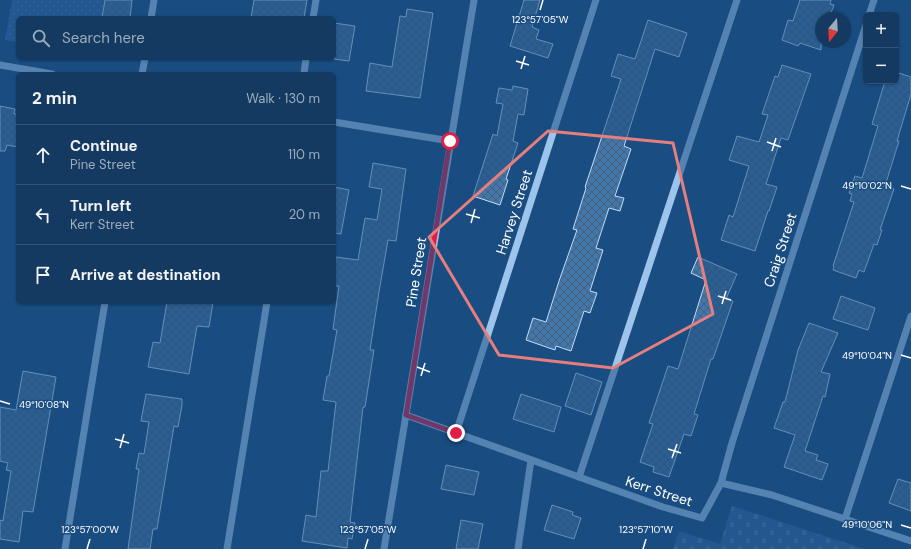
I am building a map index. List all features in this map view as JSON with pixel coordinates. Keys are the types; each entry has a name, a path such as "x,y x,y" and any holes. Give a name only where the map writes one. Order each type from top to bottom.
{"street":[{"path":"152,16 154,0"},
{"path":"313,16 316,0"},
{"name":"Pine Street","path":"384,549 474,0"},
{"name":"Harvey Street","path":"456,433 596,0"},
{"path":"579,477 737,0"},
{"path":"870,12 874,0"},
{"name":"Craig Street","path":"721,483 732,443 863,34"},
{"path":"142,72 145,60"},
{"path":"304,72 306,60"},
{"path":"0,65 40,72"},
{"path":"336,122 450,141"},
{"path":"65,549 105,304"},
{"path":"227,549 267,304"},
{"path":"845,519 911,316"},
{"name":"Kerr Street","path":"406,415 663,507 702,518 721,483"},
{"path":"518,549 531,460"},
{"path":"721,483 772,495 911,541"}],"highlighted area":[{"path":"548,131 673,143 713,314 613,368 499,355 429,237"}],"green space":[{"path":"12,0 127,0 124,16 16,16 16,42 5,40"},
{"path":"732,506 865,549 673,549 679,531 720,544"}],"building":[{"path":"105,0 132,0 130,16 102,16"},
{"path":"254,0 307,0 304,16 251,16"},
{"path":"524,0 540,0 532,27 539,30 536,39 553,44 548,58 510,46"},
{"path":"800,0 831,0 830,4 834,5 831,12 815,12 815,48 800,43 798,46 782,40 788,20 793,21"},
{"path":"407,9 433,13 420,98 366,91 370,63 392,67 400,16 406,17"},
{"path":"648,20 687,33 679,57 655,49 624,146 631,149 615,196 624,198 620,211 609,208 596,248 603,250 590,291 597,293 590,313 584,311 571,351 556,346 555,350 526,340 533,318 546,322 577,230 573,229 586,188 585,187 621,79 611,76 618,54 635,59"},
{"path":"336,23 355,26 349,61 336,59"},
{"path":"782,65 811,74 788,140 781,138 766,184 777,187 755,251 721,240 729,215 733,217 749,166 729,160 737,136 759,142 768,115 762,114 775,76 778,77"},
{"path":"899,73 911,77 911,94 897,141 899,141 885,186 894,189 880,230 882,230 877,245 874,244 864,272 859,270 856,278 833,270 833,266 854,202 850,201 852,194 849,193 855,176 862,178 878,126 872,124 884,84 899,84"},
{"path":"513,86 528,89 524,115 518,114 513,141 518,143 506,179 508,180 500,205 473,196 493,134 497,136 503,104 496,103 499,88 512,90"},
{"path":"0,106 15,109 16,147 7,145 5,151 0,151"},
{"path":"373,163 406,169 396,241 388,240 379,292 370,350 374,350 365,407 363,407 350,522 355,523 352,539 348,538 347,548 302,541 306,515 316,517 321,471 328,471 336,402 323,400 337,330 333,329 339,286 336,286 336,257 358,260 365,218 377,220 382,189 369,187"},
{"path":"336,187 349,190 341,234 336,233"},
{"path":"698,257 737,274 726,299 733,301 713,359 711,359 694,414 698,415 691,436 684,434 669,477 653,472 654,467 640,462 653,424 649,423 668,366 678,369 706,280 691,273"},
{"path":"841,296 875,308 868,330 833,319"},
{"path":"167,304 213,304 209,327 197,326 189,374 148,367 153,342 160,343"},
{"path":"809,323 838,333 821,372 830,374 825,397 823,396 805,451 818,455 816,460 828,464 822,480 784,467 795,435 774,428 783,402 785,402 798,350"},
{"path":"23,371 56,377 33,512 23,511 19,542 0,539 0,520 3,521 11,471 6,470 8,463 0,461 0,407 16,410"},
{"path":"576,373 602,382 591,415 565,406"},
{"path":"146,394 182,399 182,405 178,427 174,426 157,529 153,529 150,549 128,549 139,469 136,469 139,453 144,454 149,422 141,421"},
{"path":"521,394 561,407 554,432 513,419"},
{"path":"446,465 479,472 474,495 441,489"},
{"path":"898,479 911,483 911,511 889,503"},
{"path":"552,505 573,512 572,515 581,518 574,539 544,530"},
{"path":"461,520 483,524 478,549 456,549"}],"route":[{"path":"450,141 406,415 456,433"}]}
